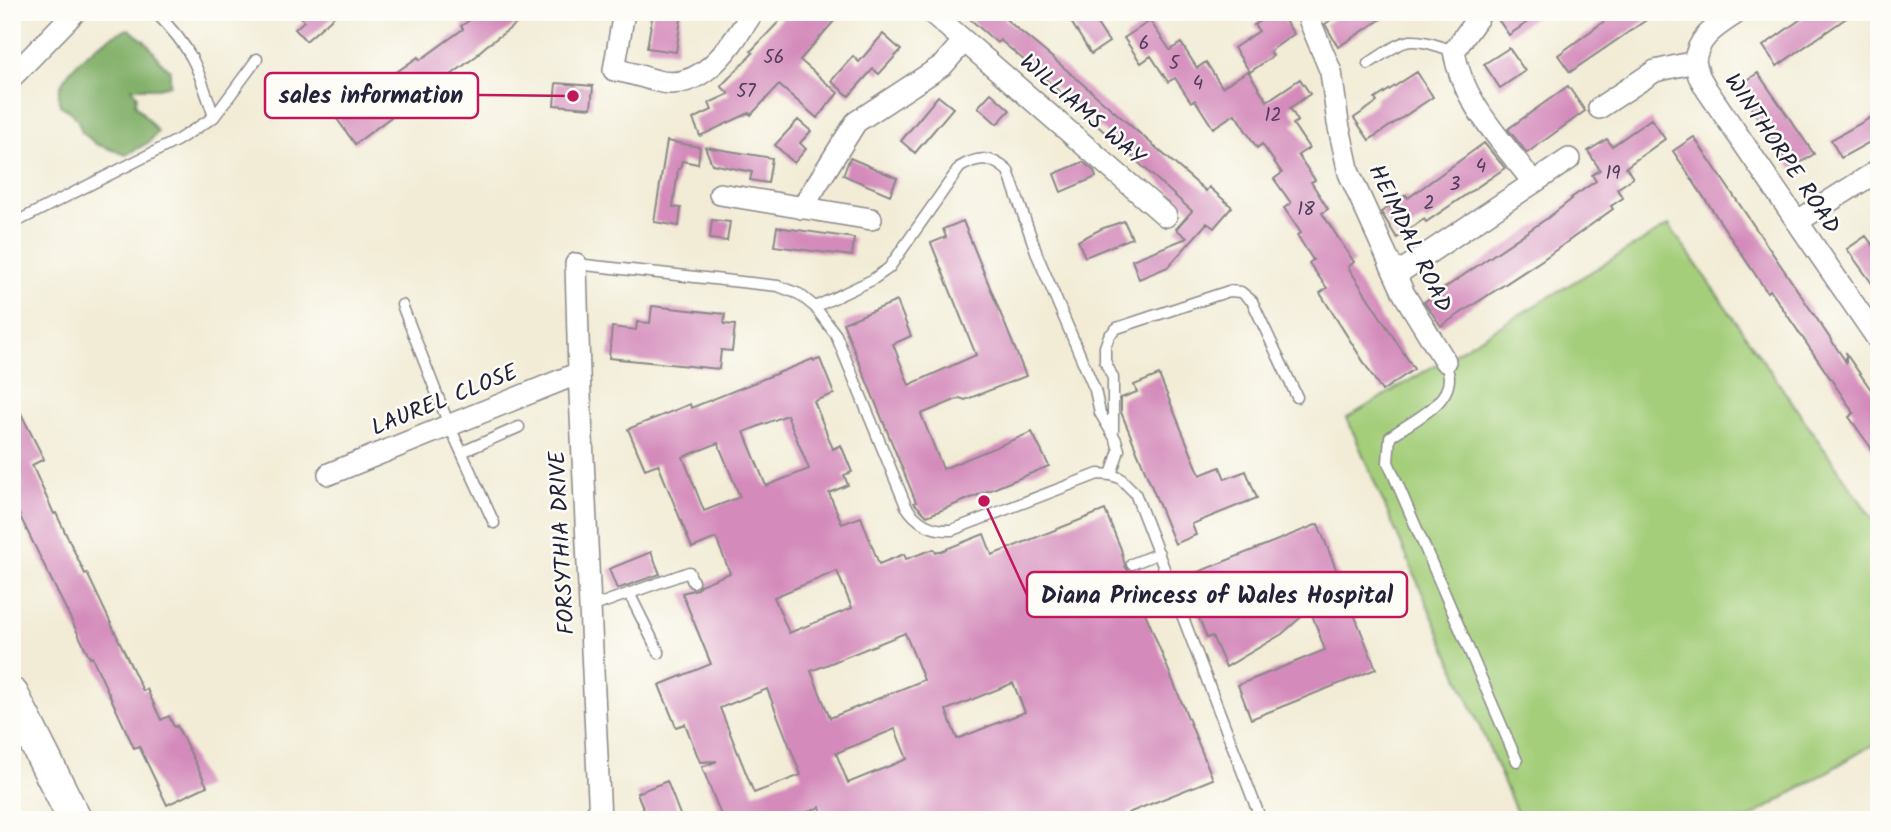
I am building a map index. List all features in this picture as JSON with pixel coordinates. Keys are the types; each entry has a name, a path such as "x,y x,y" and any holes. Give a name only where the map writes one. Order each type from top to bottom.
{"main road":[{"path":"12,695 75,820"}],"street":[{"path":"12,77 75,12"},
{"path":"624,12 614,70 633,72 659,82 688,82 709,70 733,42 753,12"},
{"name":"WILLIAMS WAY","path":"931,12 1166,216"},
{"name":"HEIMDAL ROAD","path":"1306,12 1331,72 1349,173 1404,294 1445,361"},
{"path":"1599,108 1655,71 1695,62 1696,53 1705,36 1738,12"},
{"path":"1479,16 1454,51 1457,70 1470,99 1533,183"},
{"path":"802,208 856,122 943,65 964,41"},
{"name":"WINTHORPE ROAD","path":"1695,62 1707,90 1879,341"},
{"path":"1397,274 1569,159"},
{"path":"1798,221 1879,170"},
{"path":"720,194 871,219"},
{"name":"FORSYTHIA DRIVE","path":"576,264 599,814"},
{"name":"LAUREL CLOSE","path":"328,474 579,373"}],"lane":[{"path":"155,12 178,34 191,54 214,117"},
{"path":"1368,64 1407,40 1419,39 1454,51"},
{"path":"12,224 176,141 214,117 257,59"},
{"path":"815,307 872,280 888,268 960,167 975,159 988,158 998,162 1008,171 1038,257 1095,390 1100,413 1116,440"},
{"path":"576,264 778,286 799,294 815,307 836,335 906,506 920,522 930,528 952,530 1098,474 1111,475 1126,482 1135,493 1159,553 1261,820"},
{"path":"1111,475 1119,450 1111,426 1113,378 1105,360 1105,347 1109,336 1117,328 1229,290 1241,292 1252,301 1297,397"},
{"path":"402,305 449,425 494,523"},
{"path":"1445,361 1449,377 1445,393 1434,406 1390,437 1388,462 1517,761"},
{"path":"462,452 519,427"},
{"path":"1132,564 1159,553"},
{"path":"591,607 689,572 693,582"},
{"path":"629,593 659,653"},
{"path":"572,820 599,814"}],"green space":[{"path":"129,29 148,44 170,70 170,85 132,88 137,96 135,104 158,132 149,142 126,155 96,144 82,132 71,112 60,105 59,96 68,74 87,54 109,38"},
{"path":"1669,225 1879,528 1879,741 1746,820 1520,820 1347,418"}],"building":[{"path":"297,12 339,12 306,41 295,29 304,21"},
{"path":"488,12 512,12 519,22 439,84 437,81 402,105 395,114 355,144 337,119 379,89 377,86 463,29 461,26"},
{"path":"653,12 682,12 676,52 647,48"},
{"path":"788,12 842,12 800,60 838,93 817,118 779,85 751,115 749,113 700,136 693,119 712,110 709,103 729,94 721,86"},
{"path":"962,12 997,12 1206,191 1209,187 1232,207 1214,228 1207,223 1168,267 1139,279 1132,260 1187,238 1176,229 1192,211 1038,72 1000,40 997,43"},
{"path":"1065,12 1089,12 1109,42 1091,54"},
{"path":"1273,12 1279,12 1294,34 1270,51 1273,56 1250,72 1234,48 1259,31 1254,25"},
{"path":"1343,12 1392,12 1338,47 1325,24"},
{"path":"1493,12 1542,12 1509,35"},
{"path":"1617,12 1658,12 1570,72 1558,55"},
{"path":"1811,12 1855,12 1777,66 1763,46"},
{"path":"1150,21 1170,50 1181,43 1197,68 1206,62 1222,87 1248,71 1267,101 1300,79 1310,94 1290,108 1298,121 1293,124 1309,148 1298,155 1315,180 1311,182 1328,209 1322,213 1354,262 1348,267 1414,369 1382,391 1320,293 1327,288 1309,263 1313,260 1297,235 1301,233 1284,208 1291,203 1274,179 1282,173 1262,144 1257,148 1235,114 1213,128 1195,100 1191,102 1175,78 1168,82 1151,56 1141,63 1124,38"},
{"path":"883,34 901,50 879,74 873,69 849,96 831,81 853,56 859,62"},
{"path":"1509,48 1525,71 1500,88 1484,64"},
{"path":"1417,72 1433,97 1369,140 1354,118 1377,102 1375,99"},
{"path":"1758,73 1814,154 1792,168 1737,87"},
{"path":"556,83 593,86 591,108 554,105"},
{"path":"1568,86 1585,111 1527,153 1508,129"},
{"path":"991,93 1010,110 997,124 978,107"},
{"path":"938,96 953,108 915,153 901,141"},
{"path":"1879,113 1879,137 1841,158 1831,140"},
{"path":"1651,119 1665,139 1626,167 1633,178 1617,189 1623,198 1611,206 1613,209 1542,260 1441,326 1424,302 1549,217 1596,181 1592,175 1600,170 1588,151 1607,139 1612,146"},
{"path":"798,120 811,131 800,143 806,149 794,163 775,145"},
{"path":"1694,137 1846,362 1846,354 1879,401 1879,459 1849,417 1854,413 1770,290 1767,292 1673,151"},
{"path":"667,141 700,147 698,164 682,161 678,169 673,207 681,208 679,226 654,222"},
{"path":"1484,143 1505,168 1426,222 1424,219 1397,238 1381,212 1406,195 1408,198"},
{"path":"705,147 772,158 768,183 750,180 752,172 712,164"},
{"path":"850,158 897,178 890,195 843,175"},
{"path":"1083,162 1094,171 1096,177 1061,192 1054,174"},
{"path":"712,220 730,222 727,241 710,239"},
{"path":"963,221 1026,376 921,414 943,469 1032,432 1049,466 927,516 914,503 916,502 843,323 897,301 911,336 893,344 909,385 976,355 931,243 946,237 943,229"},
{"path":"1124,221 1132,238 1085,257 1078,241"},
{"path":"777,227 854,238 852,256 774,246"},
{"path":"1866,236 1879,254 1879,293 1847,249"},
{"path":"652,306 725,314 724,324 735,325 732,351 721,350 719,369 609,358 612,327 636,330 637,322 650,323"},
{"path":"813,359 820,359 834,394 814,401 833,449 841,445 852,472 844,475 848,485 829,493 842,524 861,517 879,564 904,554 906,559 934,549 936,553 984,534 992,555 1105,510 1125,566 1213,779 1128,813 1131,820 825,820 820,807 788,820 723,820 702,767 717,761 700,762 685,724 676,727 659,685 711,664 682,593 730,573 716,538 692,548 658,464 645,469 628,429 690,404 691,408","holes":["787,415 809,469 766,486 744,432","718,443 740,497 704,511 683,457","837,571 852,608 789,633 774,597","905,633 924,680 830,718 811,671","1013,683 1025,712 957,739 946,710","767,689 801,775 754,793 720,708","895,729 907,759 848,783 836,753"]},
{"path":"1159,375 1200,475 1220,467 1225,479 1246,471 1257,498 1192,524 1196,535 1175,544 1121,412 1121,398 1137,392 1134,385"},
{"path":"12,396 44,459 32,465 54,514 56,513 85,574 87,573 143,691 147,689 161,720 169,716 174,727 177,726 207,786 167,805 139,746 134,748 92,657 90,658 12,500"},
{"path":"1318,524 1376,669 1251,719 1238,685 1325,650 1310,609 1282,634 1226,667 1212,636 1207,638 1197,613 1206,609 1193,574"},
{"path":"651,552 660,574 617,589 609,569"},
{"path":"667,781 682,820 648,820 637,793"}],"place":[{"name":"sales information","path":"573,96"},
{"name":"Diana Princess of Wales Hospital","path":"984,501"}]}
